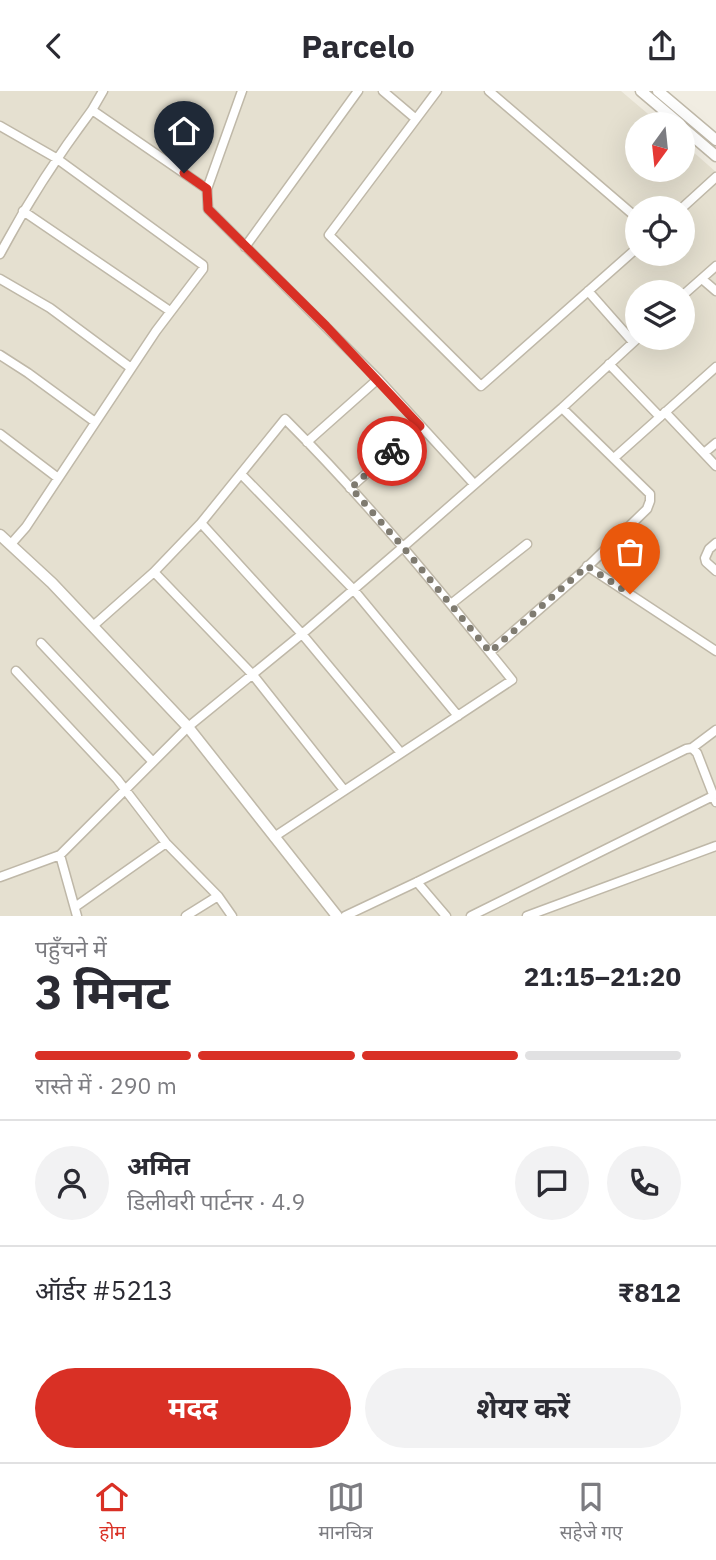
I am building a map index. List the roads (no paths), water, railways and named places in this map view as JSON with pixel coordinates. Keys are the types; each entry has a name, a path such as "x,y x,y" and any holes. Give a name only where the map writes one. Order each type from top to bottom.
{"street":[{"path":"0,254 56,158 103,91"},
{"path":"242,91 207,189 208,209 378,379 474,484"},
{"path":"245,247 358,91"},
{"path":"383,91 416,119"},
{"path":"437,91 329,235 481,386 625,259"},
{"path":"489,91 625,208"},
{"path":"642,91 666,112"},
{"path":"658,91 716,141"},
{"path":"92,110 207,189"},
{"path":"0,126 56,158 203,265 203,270 170,311 26,527 10,544"},
{"path":"695,137 716,156"},
{"path":"695,196 716,177"},
{"path":"23,211 170,311"},
{"path":"695,285 716,266"},
{"path":"0,279 50,308 131,368"},
{"path":"702,279 716,291"},
{"path":"588,291 625,330"},
{"path":"0,877 60,855 188,727 403,547 625,349"},
{"path":"0,355 95,422"},
{"path":"609,364 716,466"},
{"path":"614,458 716,367"},
{"path":"307,442 378,379"},
{"path":"490,652 587,566 647,509 650,501 650,494 562,408"},
{"path":"93,626 154,572 201,523 285,419 403,547 513,680 274,837"},
{"path":"351,488 420,426"},
{"path":"0,434 58,478"},
{"path":"704,453 716,443"},
{"path":"241,474 352,589 458,716"},
{"path":"201,523 302,634 401,753"},
{"path":"0,535 52,583 188,727 337,916"},
{"path":"716,543 705,558 716,571"},
{"path":"451,604 527,544"},
{"path":"587,566 716,651"},
{"path":"154,572 253,674 344,790"},
{"path":"41,643 153,762"},
{"path":"16,671 117,779 166,843 218,896 232,916"},
{"path":"345,916 692,748 716,730"},
{"path":"471,916 714,799 697,753 692,748"},
{"path":"60,855 76,912 166,843"},
{"path":"527,916 716,846"},
{"path":"417,882 446,916"},
{"path":"186,916 218,896"}]}
